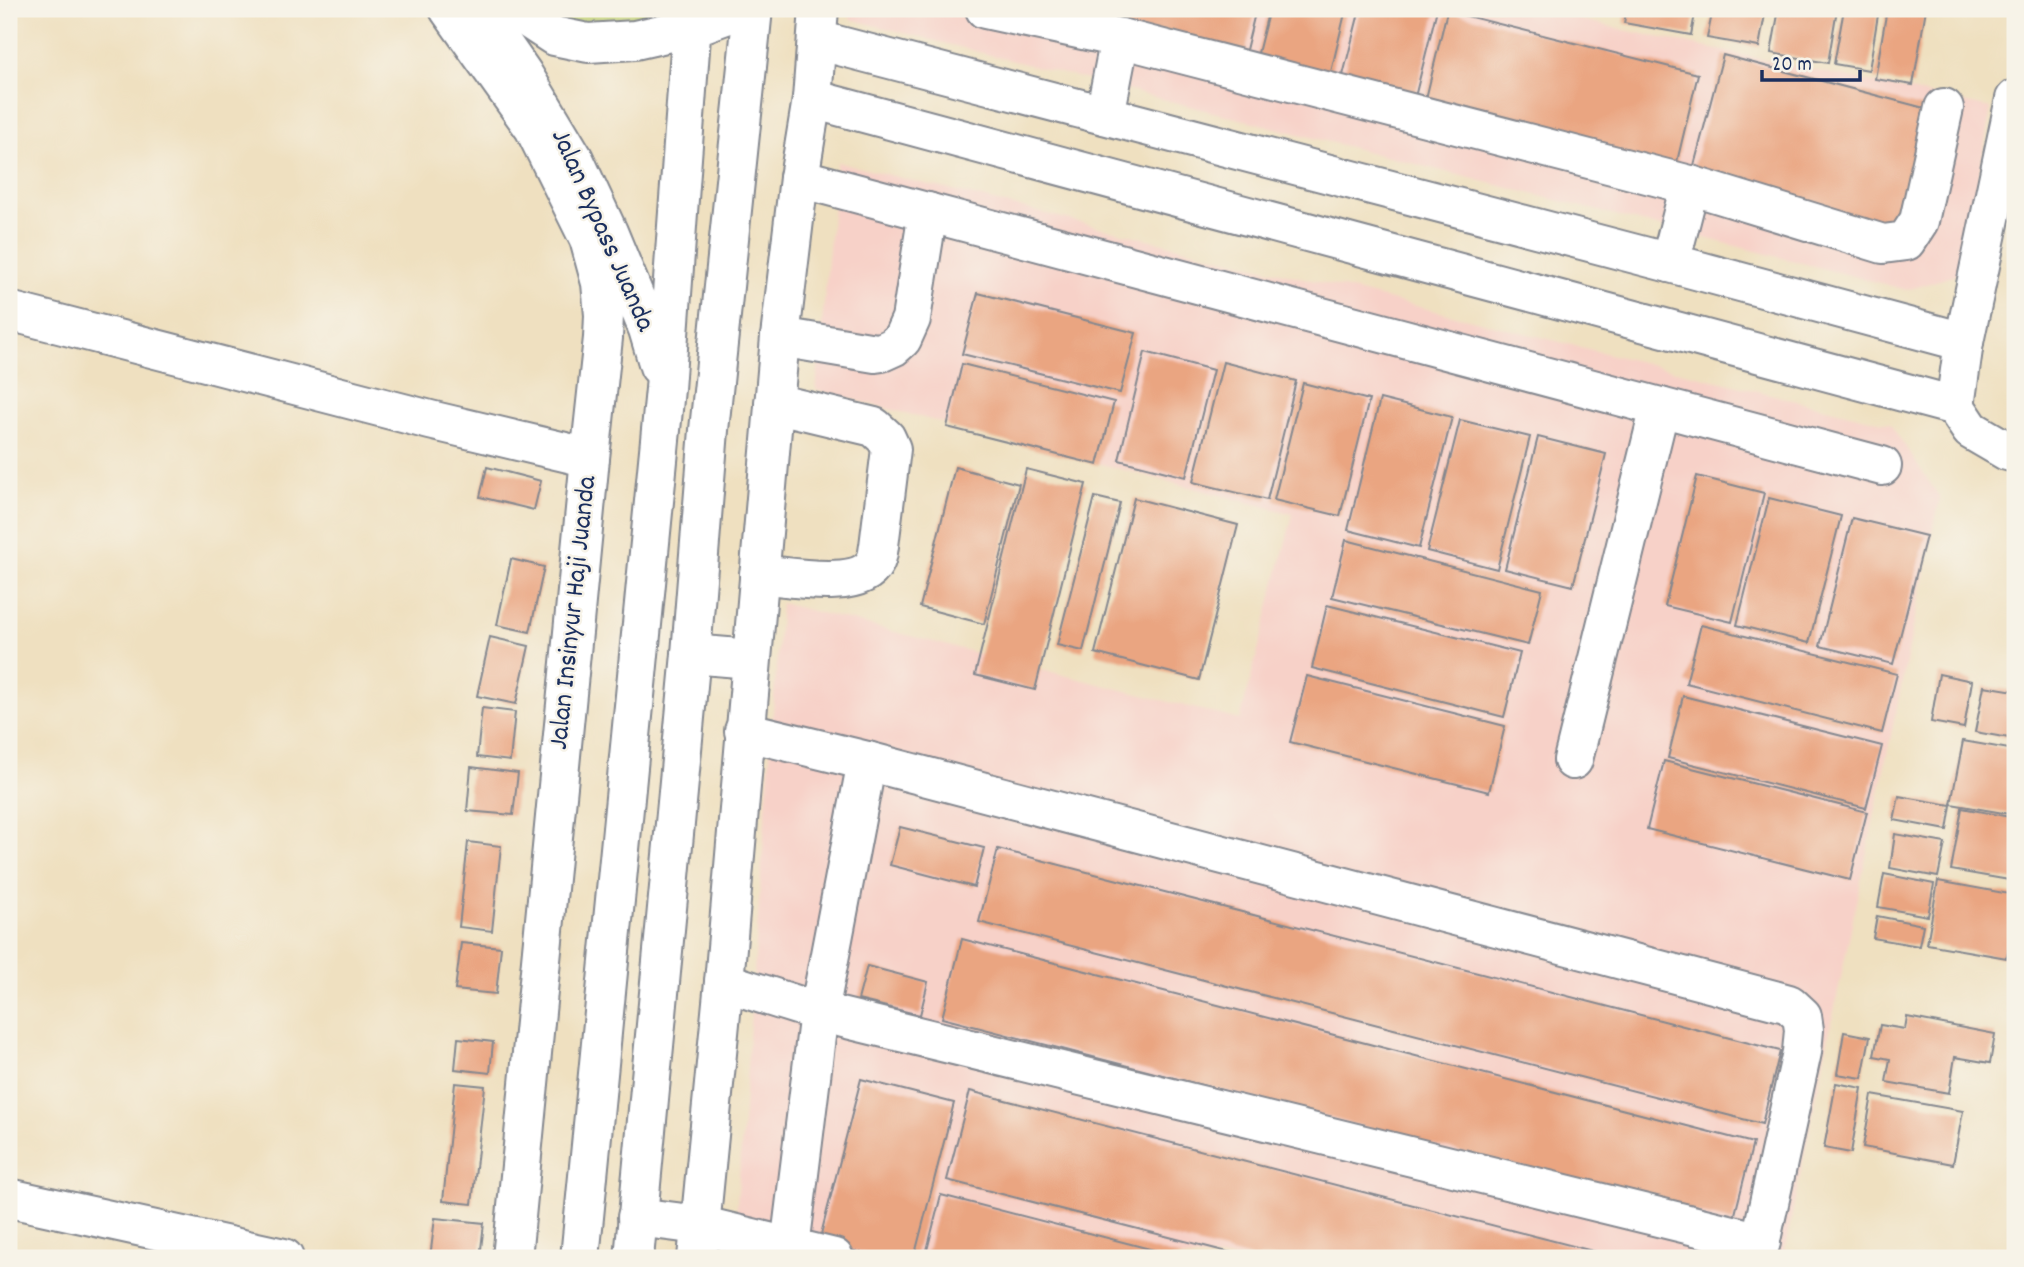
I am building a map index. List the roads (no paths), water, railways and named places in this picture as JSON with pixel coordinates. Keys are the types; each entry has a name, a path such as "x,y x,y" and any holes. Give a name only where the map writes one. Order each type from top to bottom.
{"main road":[{"name":"Jalan Insinyur Haji Juanda","path":"449,9 534,128 560,179 589,239 601,283 604,315 513,1258"},
{"name":"Jalan Bypass Juanda","path":"478,9 523,74 574,159 648,329 665,388"},
{"path":"513,9 554,36 588,43 635,40 692,18 742,9"},
{"path":"634,1258 691,654 709,430 753,9"},
{"path":"985,9 1120,38 1689,186 1883,244 1906,241 1919,221 1944,108"},
{"path":"580,1258 665,388 692,18"},
{"path":"698,1242 724,982 780,337 799,178 812,99 818,24 1105,115 1964,342"},
{"path":"1105,115 1120,38"},
{"path":"812,99 1955,406 1971,430 2015,453"},
{"path":"1955,406 1964,342 2015,99"},
{"path":"799,178 1882,466"},
{"path":"1670,263 1689,186"},
{"path":"780,337 875,353 893,348 902,339 911,319 928,212"},
{"path":"9,312 430,420 590,458"},
{"path":"759,574 838,581 857,578 870,569 876,561 879,545 891,449 886,438 874,427 774,403"},
{"path":"1573,760 1660,407"},
{"path":"691,654 751,659"},
{"path":"724,982 819,1012 1759,1250 1802,1052 1804,1030 1802,1016 1789,1004 744,731"},
{"path":"790,1247 819,1012 867,761"},
{"path":"9,1198 284,1258"},
{"path":"637,1217 698,1242 790,1247 834,1258"}]}
